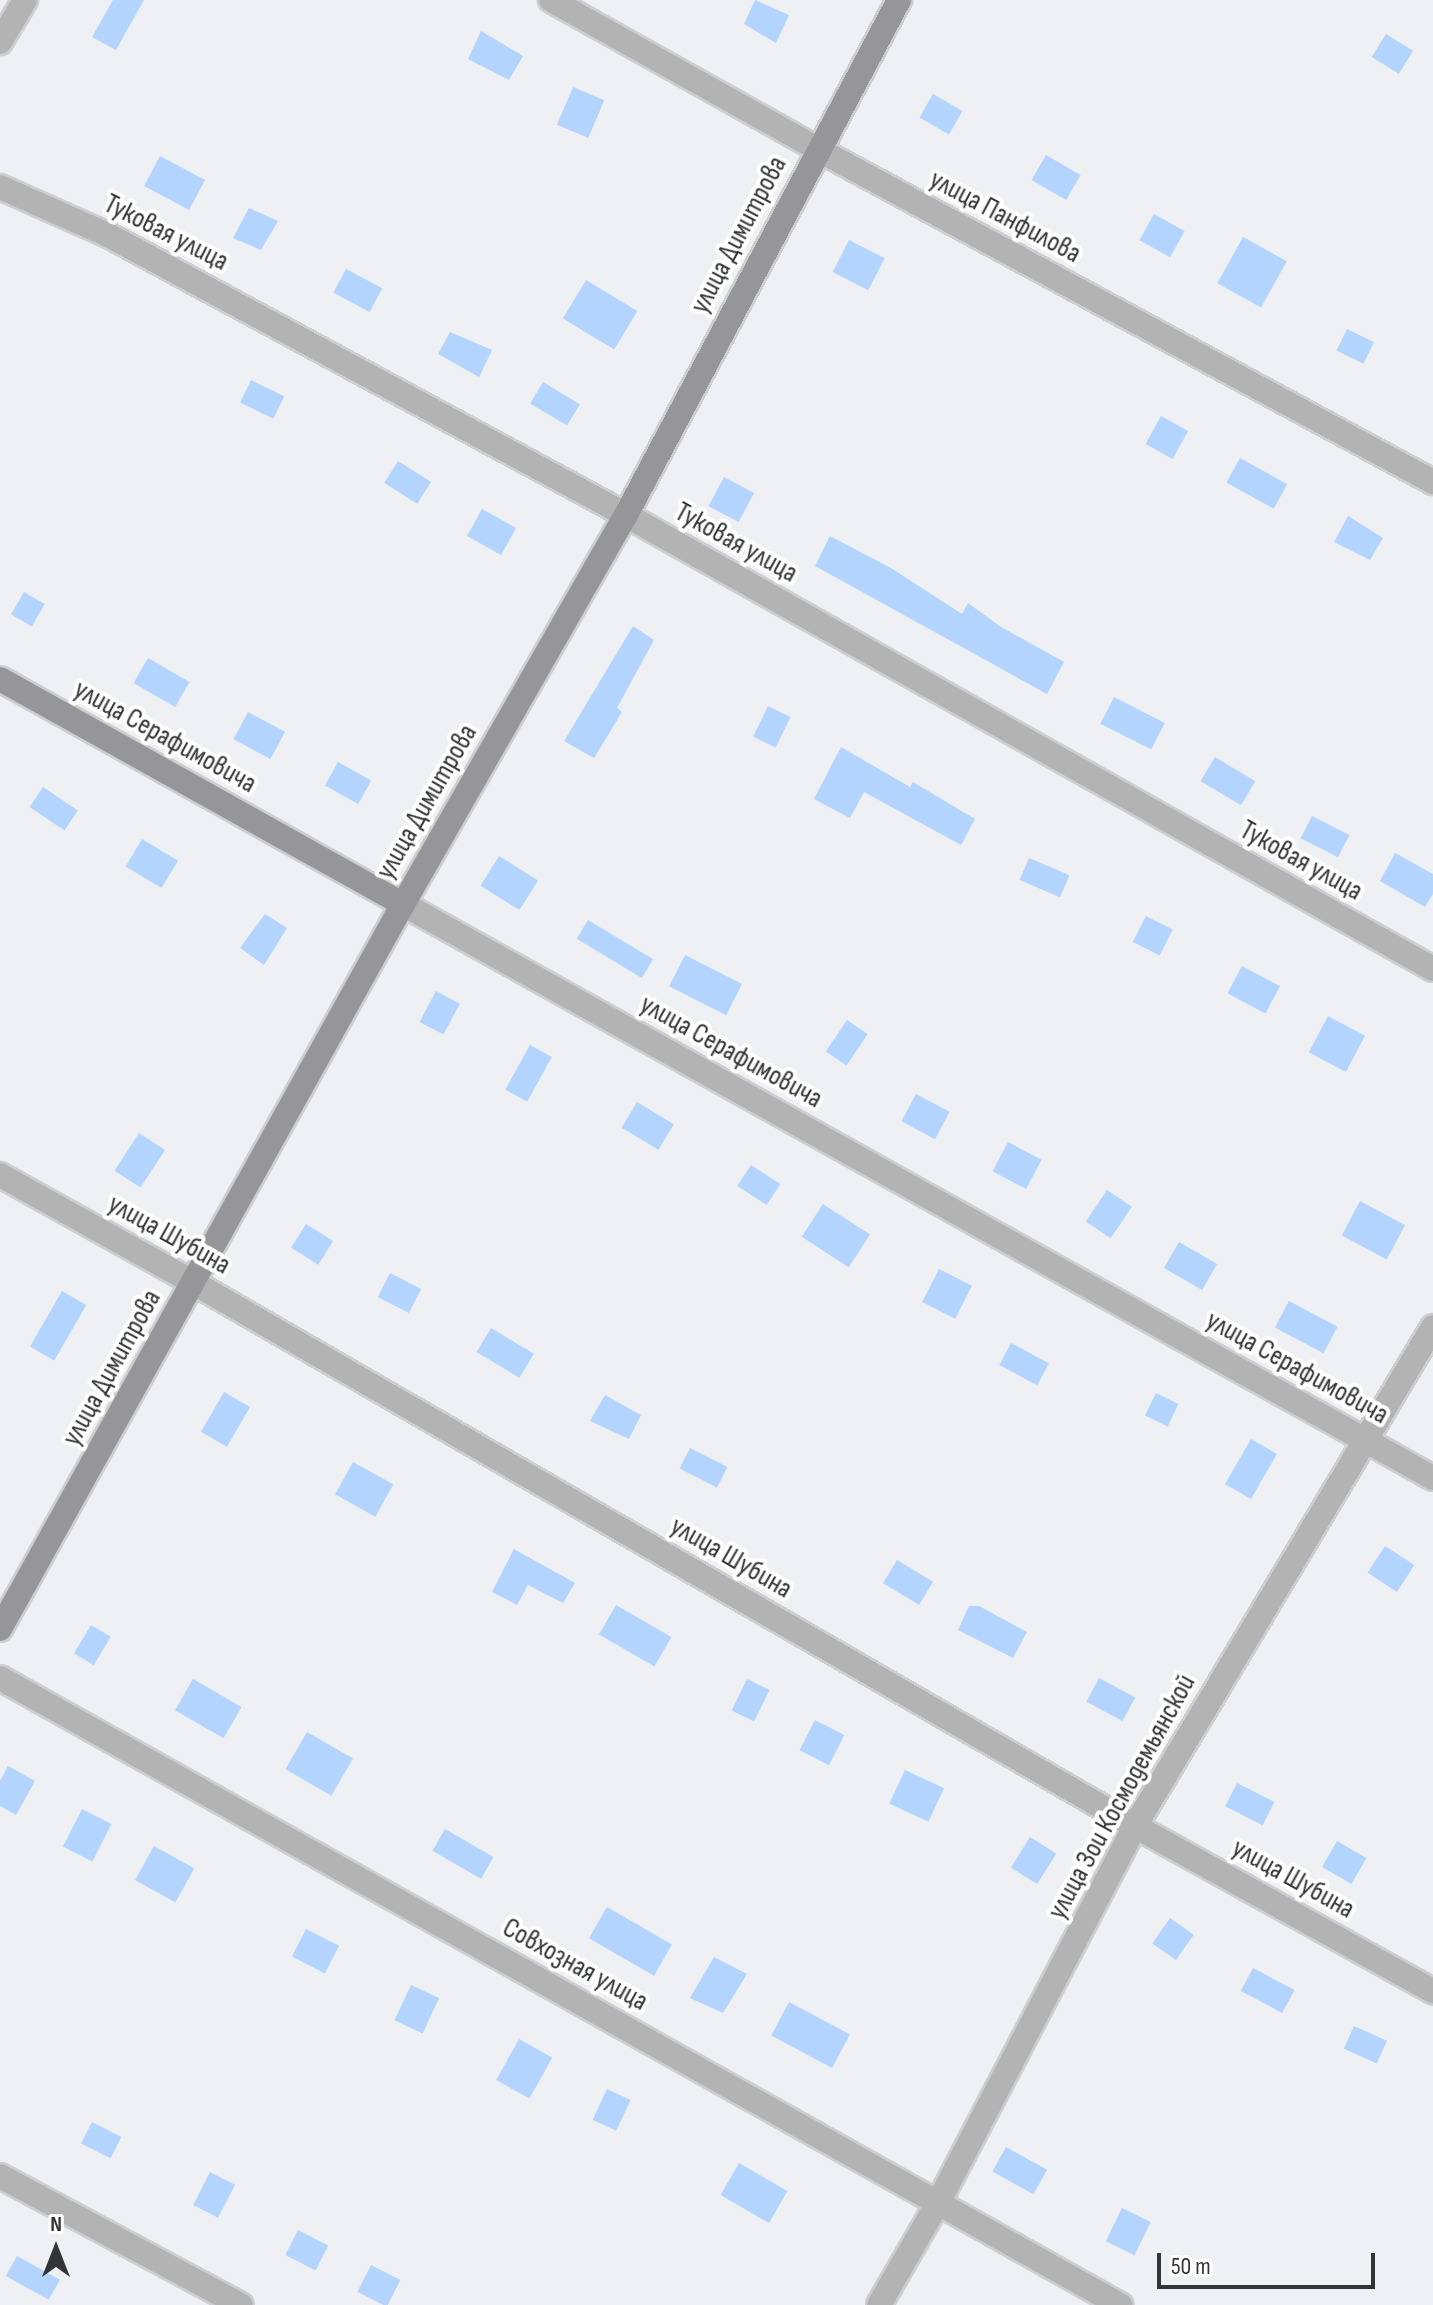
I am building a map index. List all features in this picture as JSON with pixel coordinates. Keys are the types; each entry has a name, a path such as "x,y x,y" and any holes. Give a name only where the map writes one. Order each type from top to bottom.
{"street":[{"path":"0,42 25,0"},
{"name":"улица Панфилова","path":"551,0 819,150 1433,482"},
{"name":"улица Димитрова","path":"0,1629 403,904 626,515 899,0"},
{"name":"Туковая улица","path":"0,187 108,235 626,515 1433,969"},
{"name":"улица Серафимовича","path":"0,679 1433,1478"},
{"name":"улица Шубина","path":"0,1175 194,1283 1135,1826 1433,1991"},
{"name":"улица Зои Космодемьянской","path":"879,2305 938,2203 1135,1826 1433,1327"},
{"name":"Совхозная улица","path":"0,1678 1120,2305"},
{"path":"0,2176 241,2305"}],"building":[{"path":"113,0 144,0 116,50 92,37"},
{"path":"755,0 789,15 776,43 744,24"},
{"path":"481,31 523,56 509,80 468,59"},
{"path":"1386,34 1413,51 1399,74 1372,57"},
{"path":"573,87 604,100 588,138 557,125"},
{"path":"933,94 962,111 949,134 920,117"},
{"path":"1046,155 1081,175 1066,200 1032,180"},
{"path":"160,156 205,180 189,210 144,186"},
{"path":"249,208 278,221 261,250 233,238"},
{"path":"1154,214 1185,231 1170,257 1139,240"},
{"path":"1243,237 1287,261 1261,308 1217,283"},
{"path":"849,240 885,258 868,290 833,272"},
{"path":"346,269 382,288 370,312 333,293"},
{"path":"586,280 637,311 614,349 563,319"},
{"path":"1347,329 1374,342 1363,364 1336,351"},
{"path":"450,332 492,350 479,377 438,354"},
{"path":"251,380 284,396 273,419 240,402"},
{"path":"543,382 580,404 567,426 530,403"},
{"path":"1161,416 1188,431 1173,459 1145,444"},
{"path":"1240,458 1287,484 1274,509 1226,482"},
{"path":"398,461 431,482 417,504 384,483"},
{"path":"724,477 754,493 739,522 709,506"},
{"path":"482,509 516,528 501,555 467,536"},
{"path":"1348,516 1383,538 1370,560 1334,542"},
{"path":"830,536 891,568 962,614 968,603 1001,627 1064,662 1047,694 815,566"},
{"path":"24,592 45,604 32,627 11,615"},
{"path":"633,626 654,640 617,708 622,712 594,758 564,741"},
{"path":"148,658 190,682 175,707 134,683"},
{"path":"1114,697 1165,723 1151,750 1100,724"},
{"path":"768,706 790,717 776,748 753,737"},
{"path":"248,712 285,732 271,759 233,739"},
{"path":"841,747 910,787 913,782 975,819 961,845 864,792 850,818 814,799"},
{"path":"1215,757 1255,781 1241,805 1201,781"},
{"path":"338,762 371,780 358,804 325,786"},
{"path":"43,787 78,810 64,830 30,807"},
{"path":"1312,816 1349,835 1338,857 1301,838"},
{"path":"142,839 178,861 162,888 126,866"},
{"path":"1395,853 1433,874 1433,894 1425,907 1380,881"},
{"path":"499,856 538,880 519,910 480,886"},
{"path":"1029,858 1070,875 1060,897 1020,880"},
{"path":"265,914 287,928 264,965 240,948"},
{"path":"1146,916 1173,930 1160,955 1133,942"},
{"path":"588,920 653,959 642,978 577,939"},
{"path":"685,955 742,984 726,1015 669,986"},
{"path":"1242,966 1280,986 1265,1014 1227,993"},
{"path":"436,991 460,1004 443,1035 420,1022"},
{"path":"1328,1016 1365,1036 1346,1072 1309,1052"},
{"path":"847,1020 868,1034 846,1065 826,1052"},
{"path":"530,1045 552,1057 527,1102 505,1090"},
{"path":"916,1094 950,1112 935,1139 901,1121"},
{"path":"637,1102 674,1124 658,1150 622,1128"},
{"path":"139,1133 165,1150 140,1188 114,1171"},
{"path":"1008,1142 1042,1160 1026,1189 993,1171"},
{"path":"751,1165 780,1184 767,1205 737,1186"},
{"path":"1107,1190 1132,1207 1111,1238 1086,1222"},
{"path":"1360,1201 1405,1225 1387,1259 1342,1235"},
{"path":"823,1204 870,1234 849,1267 802,1237"},
{"path":"306,1224 333,1241 318,1265 291,1248"},
{"path":"1179,1242 1217,1264 1202,1290 1164,1268"},
{"path":"939,1269 972,1286 955,1319 922,1302"},
{"path":"390,1273 421,1289 409,1313 378,1297"},
{"path":"62,1291 86,1305 54,1360 30,1346"},
{"path":"1289,1301 1338,1327 1323,1353 1275,1327"},
{"path":"491,1328 534,1354 519,1378 477,1352"},
{"path":"1011,1343 1049,1363 1037,1385 999,1365"},
{"path":"224,1392 250,1407 227,1447 201,1432"},
{"path":"1156,1393 1178,1404 1168,1426 1145,1415"},
{"path":"605,1395 641,1415 629,1439 590,1421"},
{"path":"1251,1439 1277,1454 1251,1499 1225,1484"},
{"path":"690,1448 727,1467 717,1488 680,1468"},
{"path":"353,1462 393,1484 375,1517 335,1494"},
{"path":"1385,1546 1414,1565 1397,1592 1368,1573"},
{"path":"514,1549 575,1583 563,1603 528,1585 517,1605 492,1592"},
{"path":"897,1560 933,1582 919,1605 883,1583"},
{"path":"616,1605 671,1637 654,1666 599,1634"},
{"path":"969,1606 979,1606 1027,1632 1013,1658 958,1630"},
{"path":"91,1625 111,1637 94,1665 74,1653"},
{"path":"1099,1678 1135,1697 1123,1721 1086,1702"},
{"path":"193,1679 241,1707 223,1738 175,1710"},
{"path":"747,1679 769,1690 754,1721 732,1710"},
{"path":"815,1720 844,1735 829,1765 800,1750"},
{"path":"307,1732 353,1758 331,1796 286,1769"},
{"path":"8,1766 35,1781 16,1815 0,1806 0,1781"},
{"path":"905,1770 944,1788 928,1822 889,1804"},
{"path":"1237,1783 1274,1802 1263,1825 1225,1806"},
{"path":"82,1809 111,1824 92,1861 63,1846"},
{"path":"445,1829 493,1857 481,1879 432,1851"},
{"path":"1030,1837 1056,1853 1037,1884 1011,1868"},
{"path":"1337,1841 1366,1858 1351,1884 1322,1867"},
{"path":"154,1846 194,1868 175,1902 135,1880"},
{"path":"607,1907 672,1944 654,1976 589,1938"},
{"path":"1170,1918 1194,1935 1176,1960 1152,1943"},
{"path":"306,1929 339,1946 325,1973 292,1957"},
{"path":"714,1957 747,1974 723,2013 690,1998"},
{"path":"1253,1968 1294,1990 1282,2013 1241,1991"},
{"path":"411,1985 439,1998 423,2033 395,2020"},
{"path":"789,2002 850,2034 832,2068 771,2036"},
{"path":"1354,2026 1387,2041 1377,2063 1344,2049"},
{"path":"519,2039 552,2057 529,2099 496,2080"},
{"path":"607,2089 631,2100 616,2131 593,2120"},
{"path":"92,2122 121,2137 111,2158 81,2143"},
{"path":"1006,2147 1047,2170 1034,2194 992,2171"},
{"path":"739,2163 787,2191 769,2223 720,2195"},
{"path":"210,2172 235,2185 218,2218 193,2205"},
{"path":"1122,2208 1151,2222 1135,2255 1106,2241"},
{"path":"298,2230 328,2245 316,2270 285,2255"},
{"path":"17,2256 60,2280 49,2300 6,2276"},
{"path":"371,2265 400,2280 388,2305 357,2292"}]}
